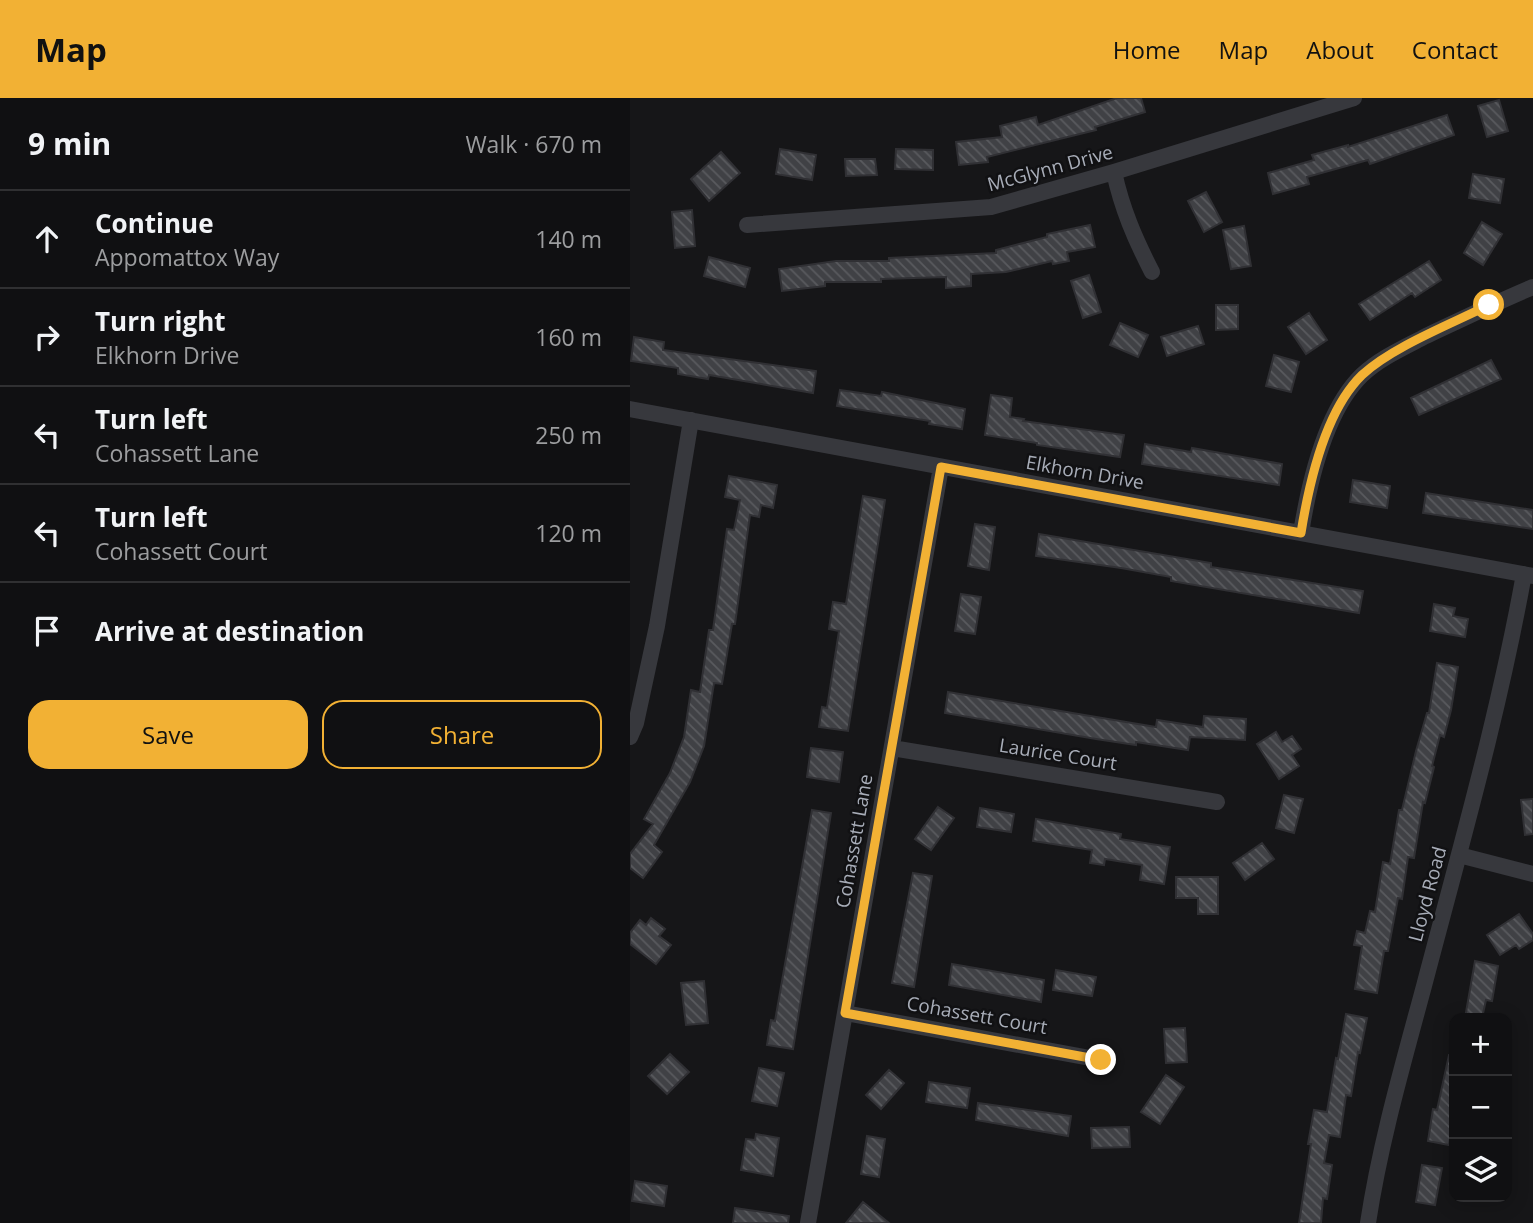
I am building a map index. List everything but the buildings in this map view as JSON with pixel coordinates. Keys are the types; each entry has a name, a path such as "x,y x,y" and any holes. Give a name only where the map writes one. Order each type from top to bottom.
{"street":[{"name":"McGlynn Drive","path":"747,225 991,207 1354,98"},
{"path":"1114,172 1126,218 1152,272"},
{"path":"1301,533 1307,493 1336,412 1347,393 1363,375 1407,346 1489,305 1533,287"},
{"name":"Elkhorn Drive","path":"630,409 1529,575"},
{"path":"630,737 636,723 657,626 691,420"},
{"name":"Cohassett Lane","path":"808,1223 941,467"},
{"name":"Lloyd Road","path":"1368,1223 1373,1188 1396,1093 1529,575"},
{"name":"Laurice Court","path":"892,748 1217,802"},
{"path":"1459,855 1533,874"},
{"name":"Cohassett Court","path":"845,1013 1101,1060"}],"route":[{"path":"1101,1060 845,1013 941,467 1301,533 1307,493 1336,412 1347,393 1363,375 1384,359 1489,305"}]}
